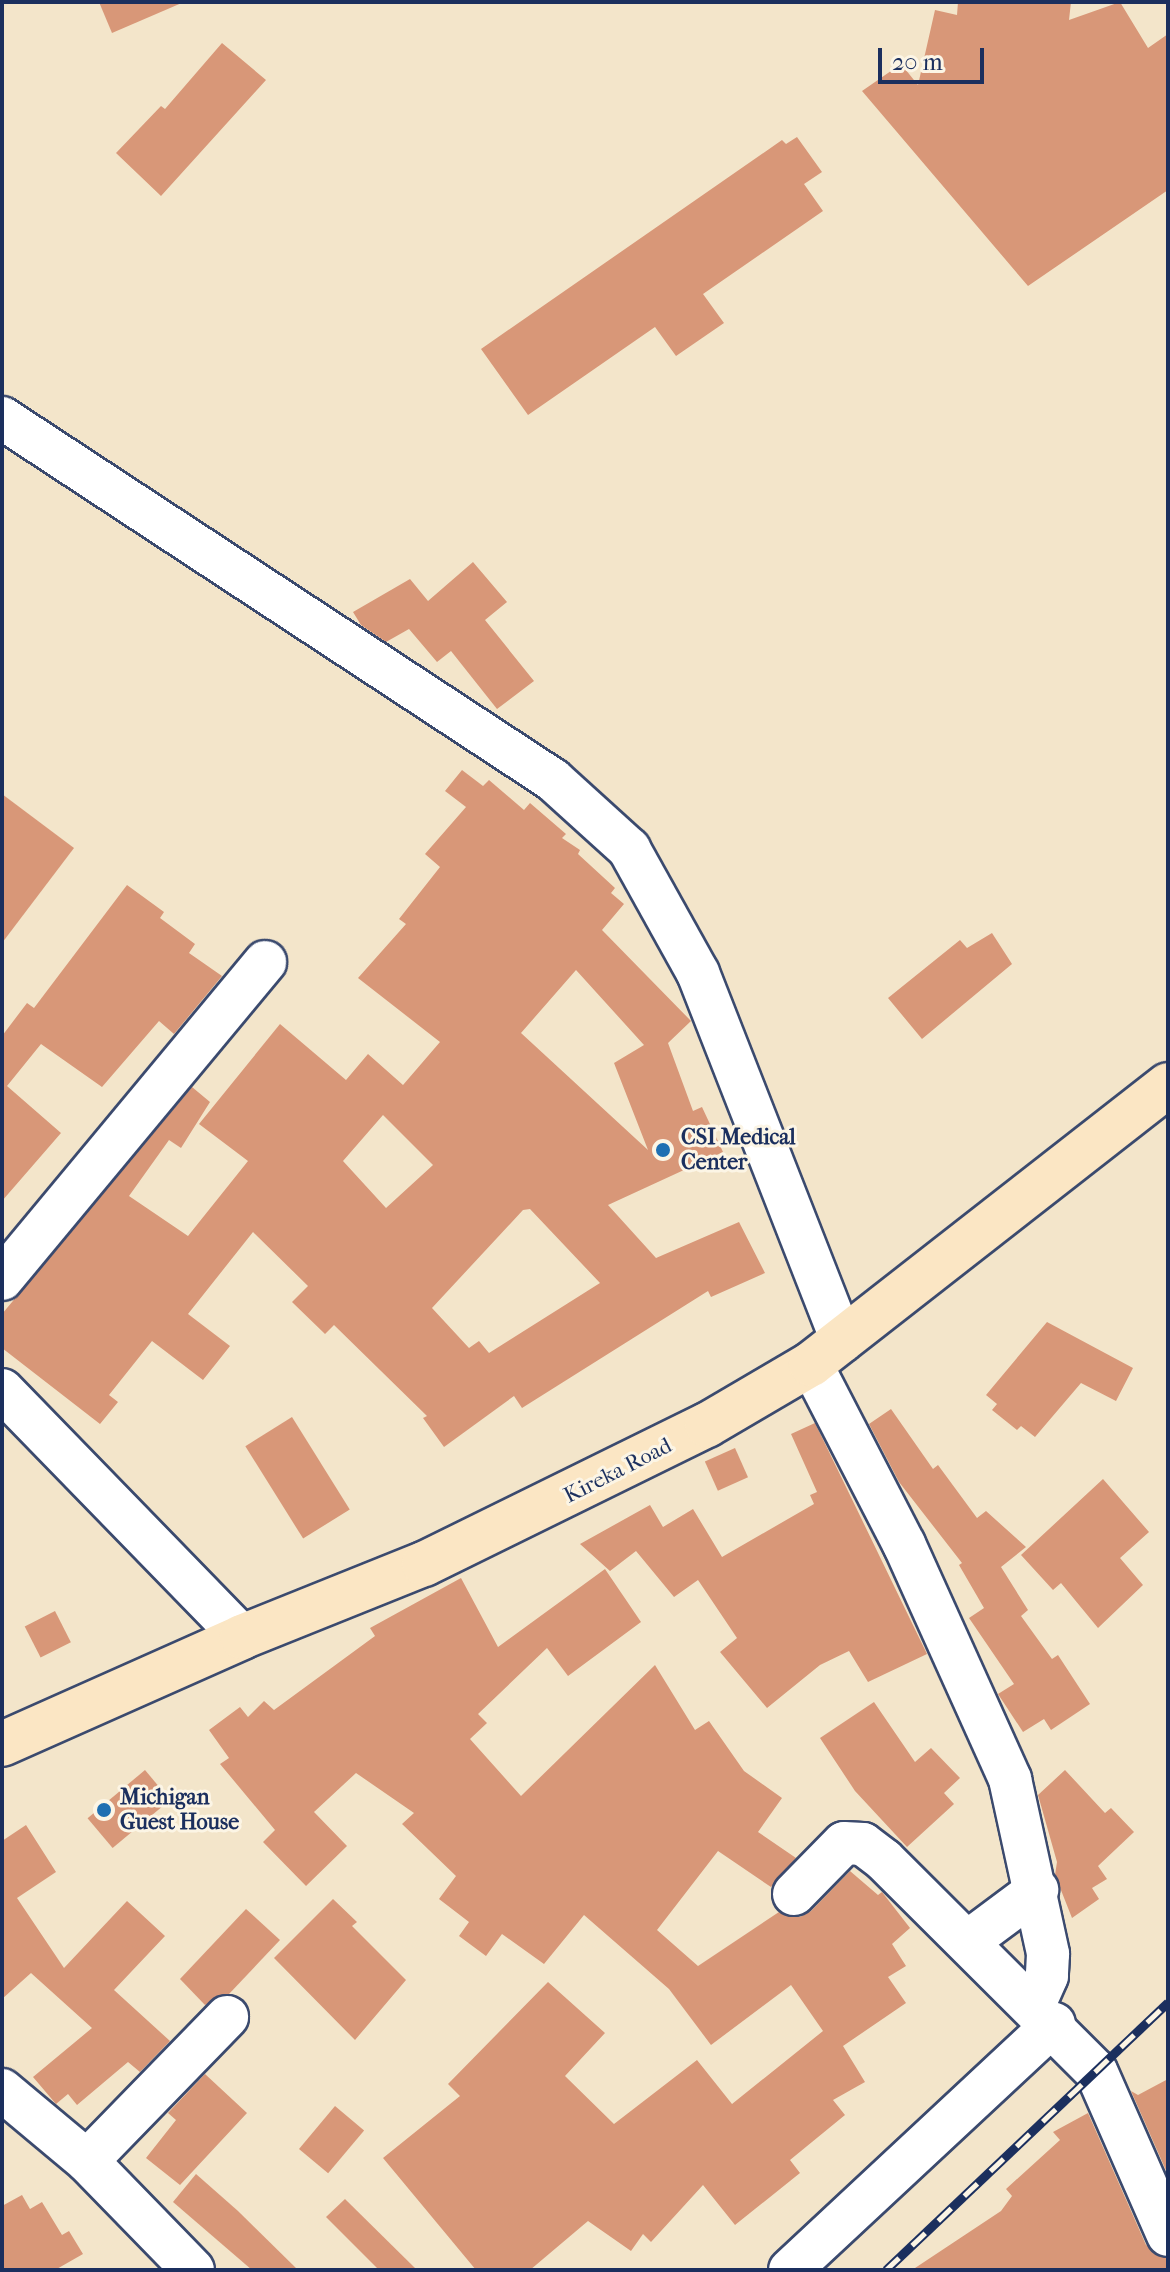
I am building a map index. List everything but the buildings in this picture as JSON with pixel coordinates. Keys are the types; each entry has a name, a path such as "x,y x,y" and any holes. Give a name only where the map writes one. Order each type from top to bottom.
{"main road":[{"name":"Kireka Road","path":"2,1744 242,1637 424,1564 573,1495 827,1352 1168,1085"}],"street":[{"path":"2,418 553,780 629,849 698,973 827,1352 898,1532 1010,1779 1037,1890 1048,1954 1044,2015 790,2270"},
{"path":"2,1279 265,962"},
{"path":"2,1390 242,1637"},
{"path":"794,1894 844,1843 854,1841 884,1860 970,1940 1096,2071 1168,2235"},
{"path":"970,1940 1037,1890"},
{"path":"87,2161 227,2017"},
{"path":"2,2090 87,2161 193,2270"}],"railway":[{"path":"886,2270 1168,2002"}],"place":[{"name":"CSI Medical Center","path":"663,1150"},
{"name":"Michigan Guest House","path":"104,1810"}]}
